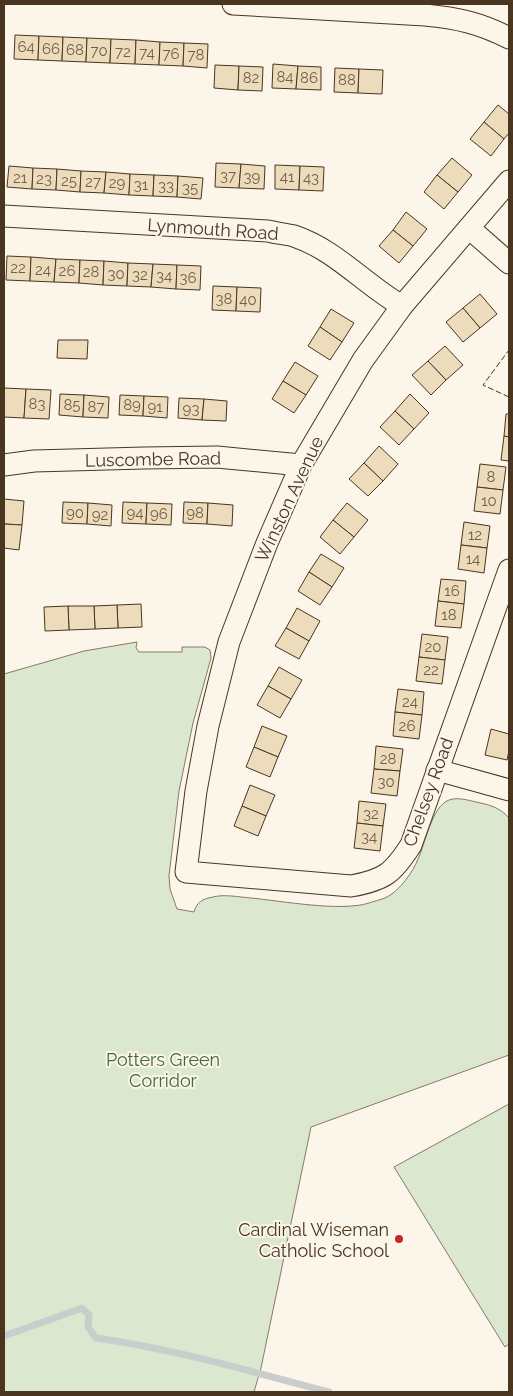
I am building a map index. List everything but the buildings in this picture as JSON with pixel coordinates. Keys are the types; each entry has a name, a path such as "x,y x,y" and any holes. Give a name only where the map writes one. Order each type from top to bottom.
{"street":[{"path":"233,4 448,17 479,24 509,38"},
{"name":"Winston Avenue","path":"186,872 196,791 208,726 229,642 267,543 301,465 363,360 402,306 509,181"},
{"name":"Lynmouth Road","path":"4,216 268,231 294,236 320,248 350,267 390,299 402,306"},
{"path":"469,228 509,263"},
{"name":"Luscombe Road","path":"4,464 34,461 217,457 301,465"},
{"name":"Chelsey Road","path":"186,872 352,886 370,883 386,876 399,863 411,845 509,570"},
{"path":"437,770 509,790"}],"green space":[{"name":"Potters Green Corridor","path":"137,642 136,648 139,652 182,652 182,647 205,647 210,650 211,658 193,723 179,791 169,876 170,889 177,909 194,912 198,903 203,900 222,896 328,906 369,903 387,897 406,880 416,864 434,817 443,804 449,800 462,799 490,805 502,811 509,818 509,1055 311,1127 261,1368 254,1392 4,1392 4,674 84,651"},
{"path":"509,1104 509,1344 505,1347 394,1167"}],"waterway":[{"path":"4,1336 82,1308 89,1315 88,1327 96,1338 155,1348 329,1392"}],"fence":[{"path":"509,350 483,385 509,397"}],"place":[{"name":"Cardinal Wiseman Catholic School","path":"399,1239"}]}
